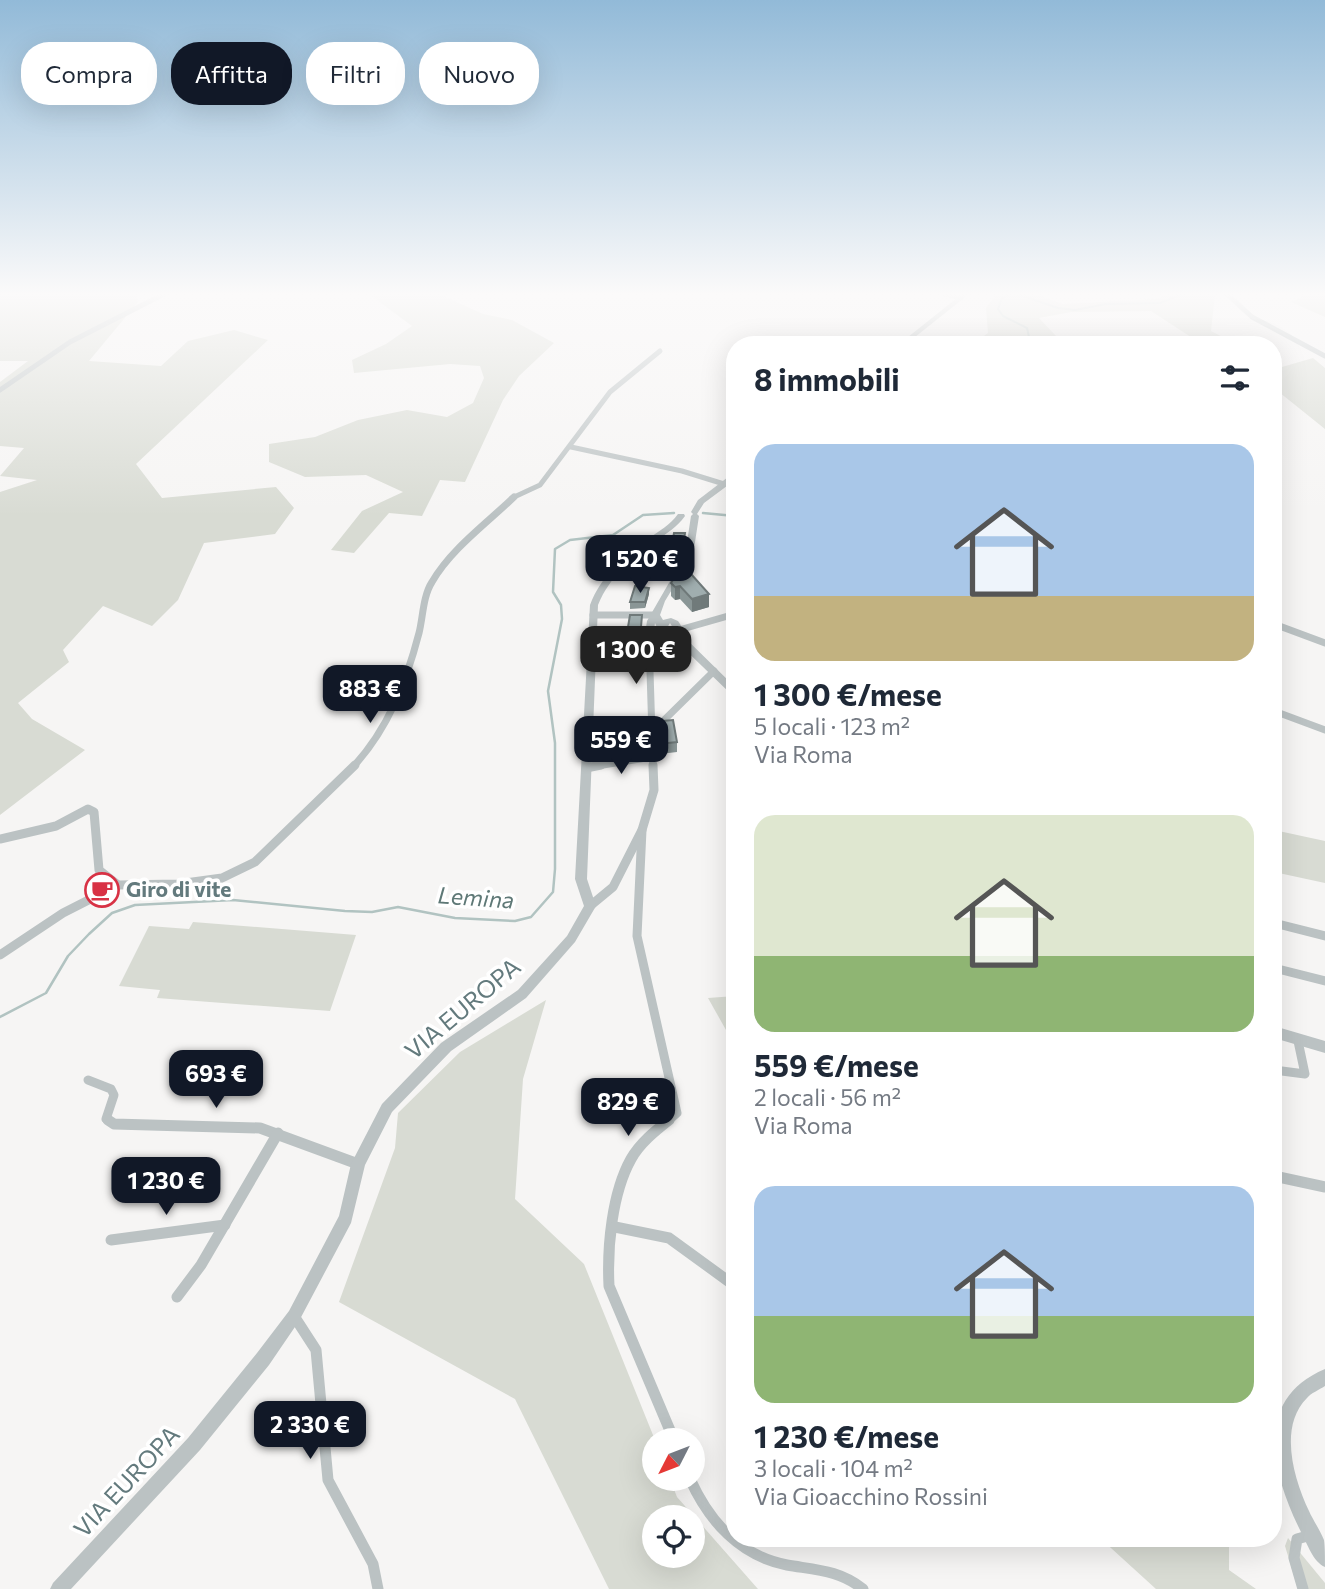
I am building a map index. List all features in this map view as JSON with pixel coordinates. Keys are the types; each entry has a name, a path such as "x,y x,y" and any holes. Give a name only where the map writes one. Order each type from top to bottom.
{"street":[{"path":"0,390 32,368"},
{"path":"0,956 63,913 118,885 178,884 234,873 255,862 315,807 356,764 386,726 415,648 426,607 426,594 432,580 447,561 516,495 540,485 559,456 571,447 610,392 639,368"},
{"path":"571,447 682,471 724,484"},
{"path":"688,517 690,555 651,621 654,790 642,830 613,887 590,906 581,879 596,597 607,580 688,517 701,502 724,484"},
{"path":"593,615 659,608"},
{"path":"659,608 726,684"},
{"path":"659,608 662,628"},
{"path":"650,637 662,628 726,616"},
{"path":"1282,627 1325,643"},
{"path":"651,733 714,671"},
{"path":"1282,714 1325,730"},
{"path":"586,768 652,757"},
{"path":"0,839 57,827 89,809 94,812 96,820 99,870 118,885"},
{"path":"642,830 637,936 677,1113 631,1159 609,1252 610,1286 669,1428"},
{"name":"VIA EUROPA","path":"59,1589 194,1444 294,1316 346,1218 358,1164 387,1108 446,1047 522,994 570,940 590,906"},
{"path":"1282,925 1325,936"},
{"path":"1282,970 1325,981"},
{"path":"1282,1035 1325,1047"},
{"path":"1282,1071 1305,1074 1298,1041"},
{"path":"88,1080 111,1089 114,1095 106,1119 114,1124 237,1126 278,1133 358,1164"},
{"path":"177,1297 225,1225 278,1133"},
{"path":"1282,1178 1325,1187"},
{"path":"111,1240 225,1225"},
{"path":"615,1227 669,1238 726,1279"},
{"path":"294,1316 316,1350 328,1480 373,1564 378,1589"},
{"path":"1325,1377 1311,1383 1300,1393 1286,1423 1283,1439 1285,1477 1311,1535 1325,1558"},
{"path":"696,1491 702,1505 726,1534"},
{"path":"1303,1589 1295,1569 1292,1550 1297,1539 1311,1535"},
{"path":"744,1547 784,1565 843,1573 863,1589"}],"shaded area":[{"path":"18,368 238,368 136,464 162,498 276,487 294,508 275,534 204,543 178,600 152,626 103,606 63,650 69,662 18,703 32,719 85,750 0,815 0,492 37,480 0,476 24,448 0,446 0,382"},
{"path":"353,368 406,368 354,373"},
{"path":"481,368 527,368 503,400 465,482 440,480 422,516 389,513 354,553 331,550 362,511 403,492 366,475 305,477 269,462 269,444 315,437 358,420 407,410 447,417 473,403 484,378"},
{"path":"1282,368 1325,368 1325,429 1282,394"},
{"path":"1282,832 1325,841 1325,883 1282,874"},
{"path":"193,922 356,935 330,1011 157,998 160,990 119,986 149,926 189,929"},
{"path":"726,997 726,1030 708,998"},
{"path":"546,1000 523,1079 515,1199 584,1264 650,1428 642,1428 642,1491 675,1491 684,1505 642,1505 642,1568 705,1568 705,1529 758,1589 609,1589 515,1399 339,1302 395,1148 398,1113 460,1052"},
{"path":"1288,1538 1325,1583 1325,1589 1298,1589 1285,1546"},
{"path":"1110,1547 1229,1547 1229,1570 1256,1589 1156,1589"}],"building":[{"path":"674,533 685,533 683,546 672,544"},
{"path":"691,574 709,594 692,599 680,586 675,587 671,583"},
{"path":"635,586 649,588 645,602 630,602"},
{"path":"630,615 642,615 641,627 628,627"},
{"path":"673,720 677,742 659,744 658,725 662,721"}],"waterway":[{"name":"Lemina","path":"0,1017 46,993 68,956 89,934 112,913 135,905 233,900 345,911 372,912 398,907 455,918 515,921 531,917 553,892 555,869 555,743 548,691 562,619 561,605 553,592 555,549 570,540 613,535 643,515 674,513"},
{"name":"Lemina","path":"703,513 726,515"}],"place":[{"name":"Giro di vite","path":"102,890"}]}
